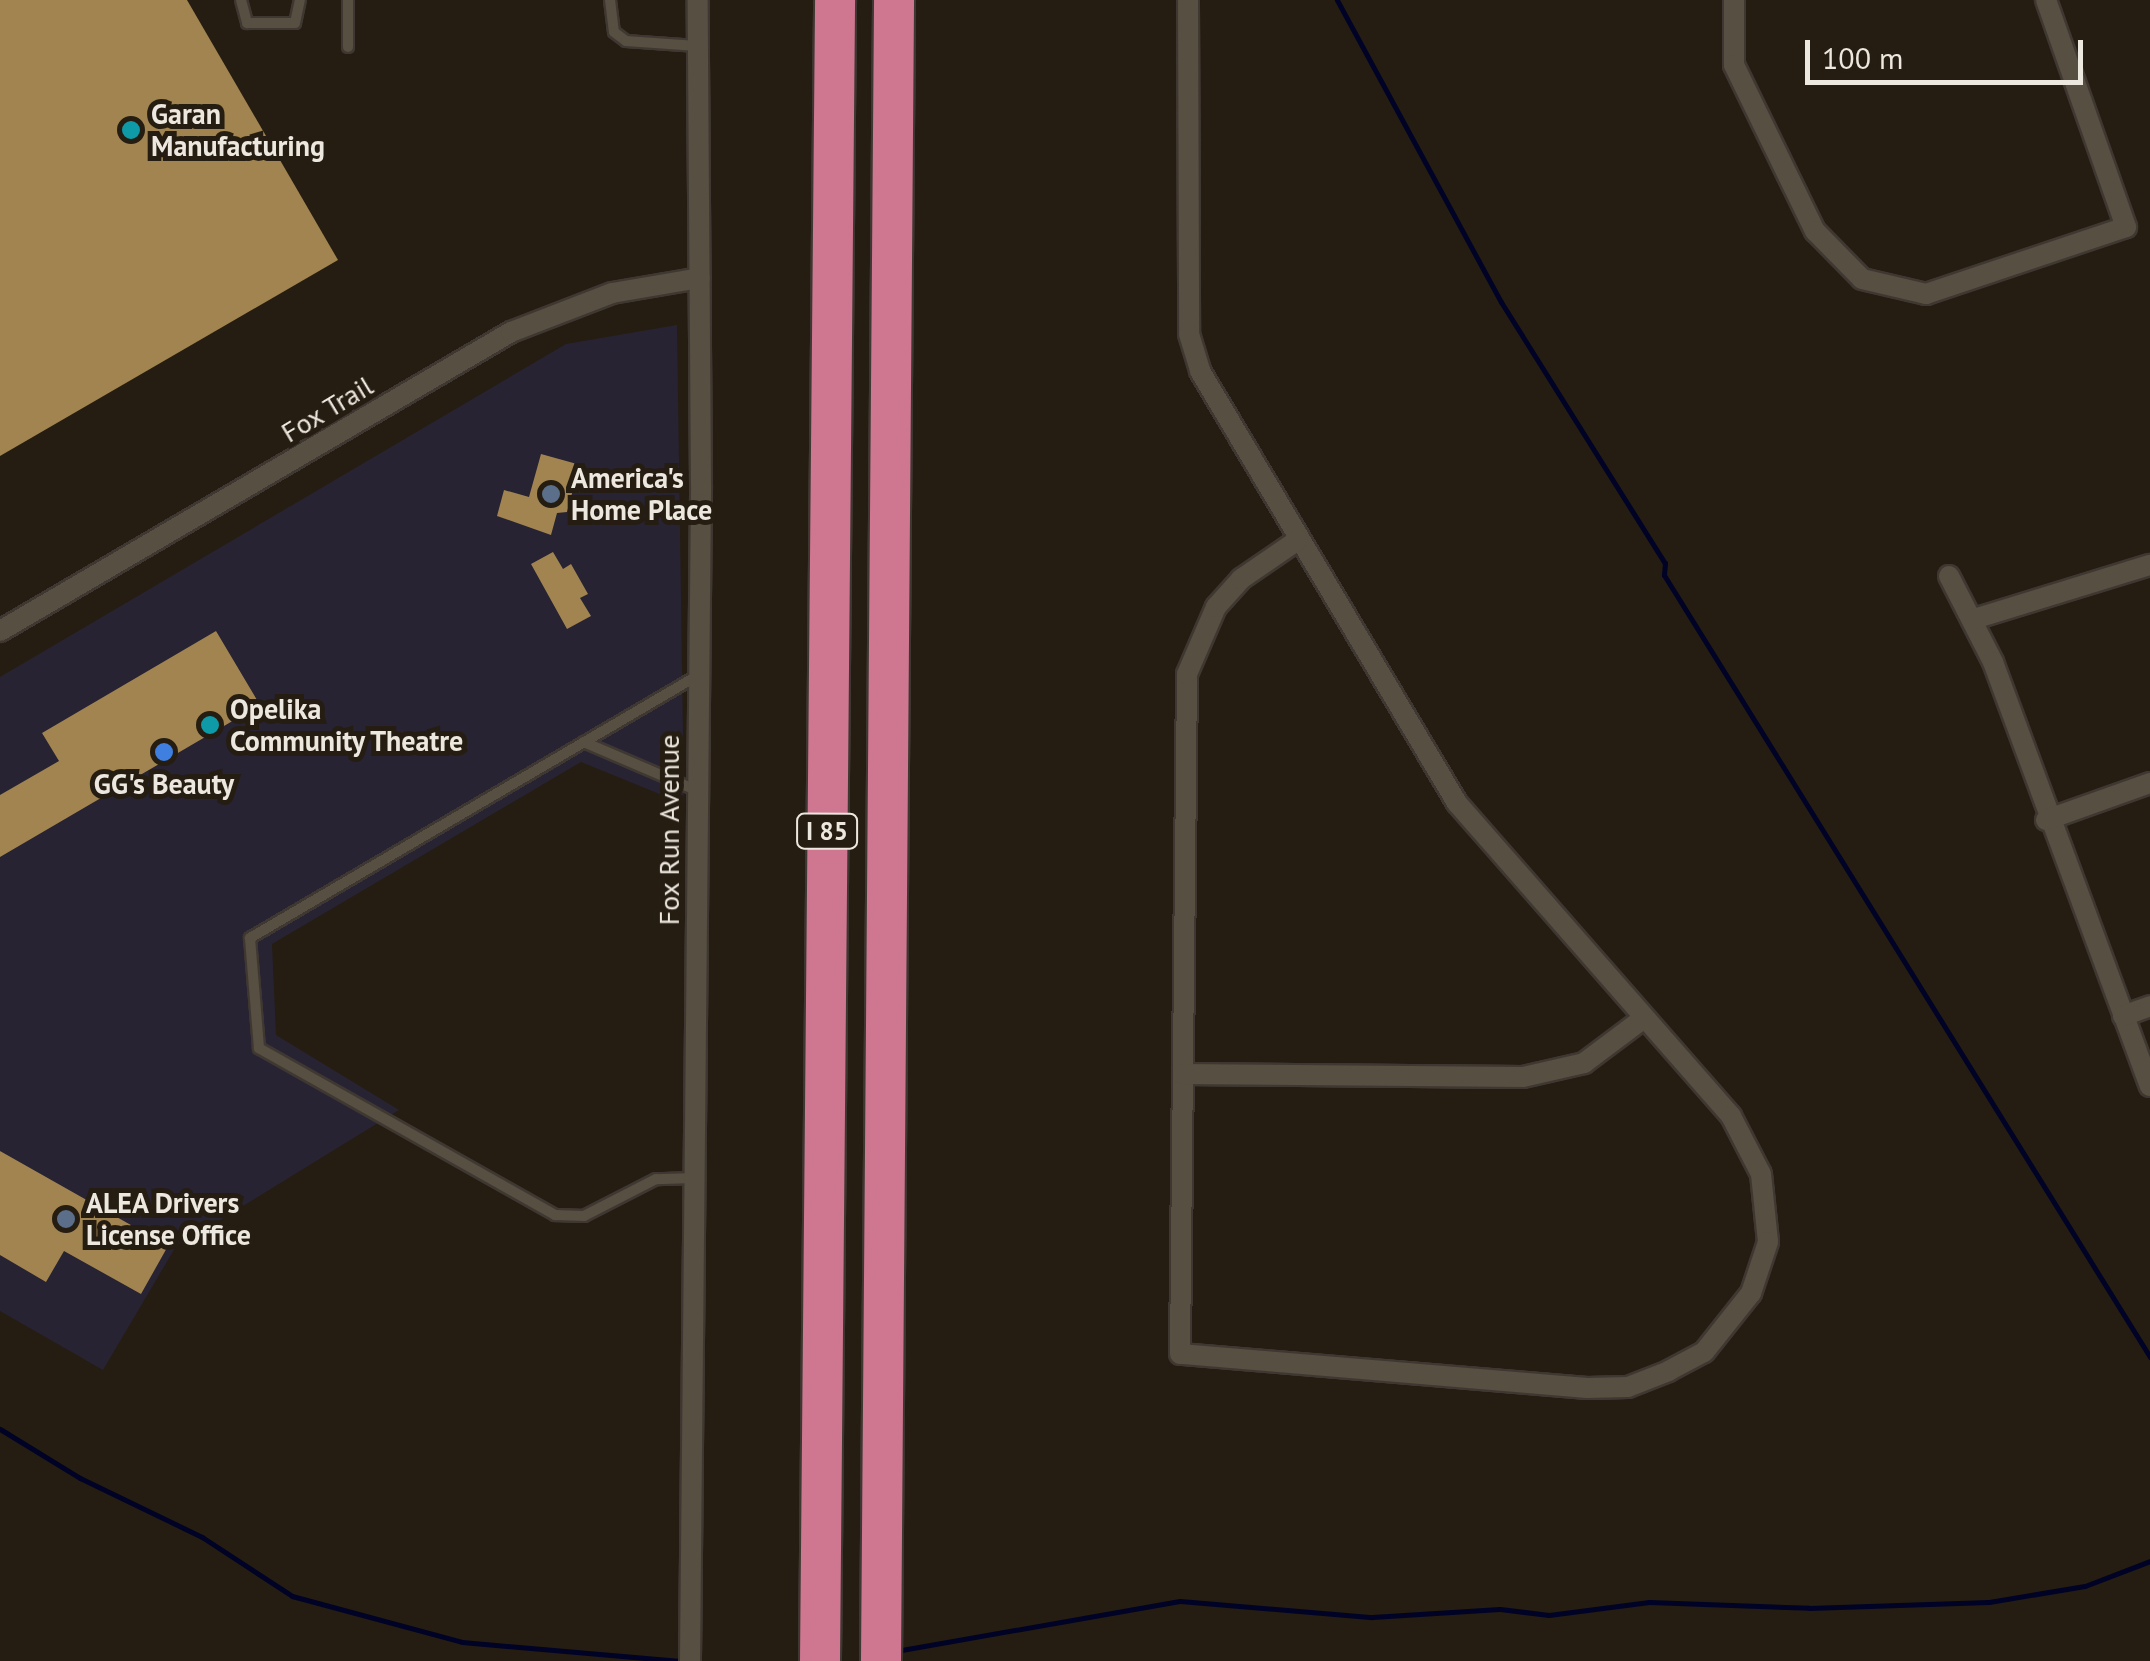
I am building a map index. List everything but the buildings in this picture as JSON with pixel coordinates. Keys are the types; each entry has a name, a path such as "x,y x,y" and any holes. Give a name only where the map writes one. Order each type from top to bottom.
{"highway":[{"name":"I 85","path":"820,1661 835,0"},
{"name":"I 85","path":"881,1661 894,0"}],"street":[{"name":"Fox Run Avenue","path":"690,1661 700,278 698,0"},
{"path":"1188,0 1189,334 1226,422 1298,540 1457,803 1747,1140 1761,1174 1768,1242 1736,1319 1704,1352 1628,1387 1180,1354 1187,674 1216,607 1241,580 1298,540"},
{"path":"1734,0 1734,65 1815,230 1862,279 1926,294 2126,227 2046,0"},
{"name":"Fox Trail","path":"0,630 511,332 612,292 700,278"},
{"path":"1974,619 2150,565"},
{"path":"1949,576 1974,619 2046,820 2150,1086"},
{"path":"2046,820 2150,783"},
{"path":"2123,1016 2150,1006"},
{"path":"1183,1074 1524,1077 1584,1063 1644,1018"}],"lane":[{"path":"241,0 248,23 294,23 300,0"},
{"path":"348,0 348,48"},
{"path":"610,0 614,32 626,40 698,46"},
{"path":"694,1178 656,1179 584,1216 554,1215 258,1048 250,938 698,676"},
{"path":"584,742 696,790"}],"shaded area":[{"path":"677,325 684,804 581,762 272,944 276,1035 399,1110 175,1248 103,1370 0,1311 0,677 566,344"}],"waterway":[{"path":"1337,0 1501,302 1665,563 1664,575 2150,1357"},
{"path":"0,1429 80,1478 202,1537 292,1596 462,1642 680,1661"},
{"path":"896,1651 1180,1601 1372,1617 1500,1609 1549,1615 1649,1602 1809,1608 1989,1602 2085,1586 2150,1561"}],"place":[{"name":"Garan Manufacturing","path":"131,130"},
{"name":"America's Home Place","path":"551,494"},
{"name":"Opelika Community Theatre","path":"210,725"},
{"name":"GG's Beauty","path":"164,752"},
{"name":"ALEA Drivers License Office","path":"66,1219"}]}
